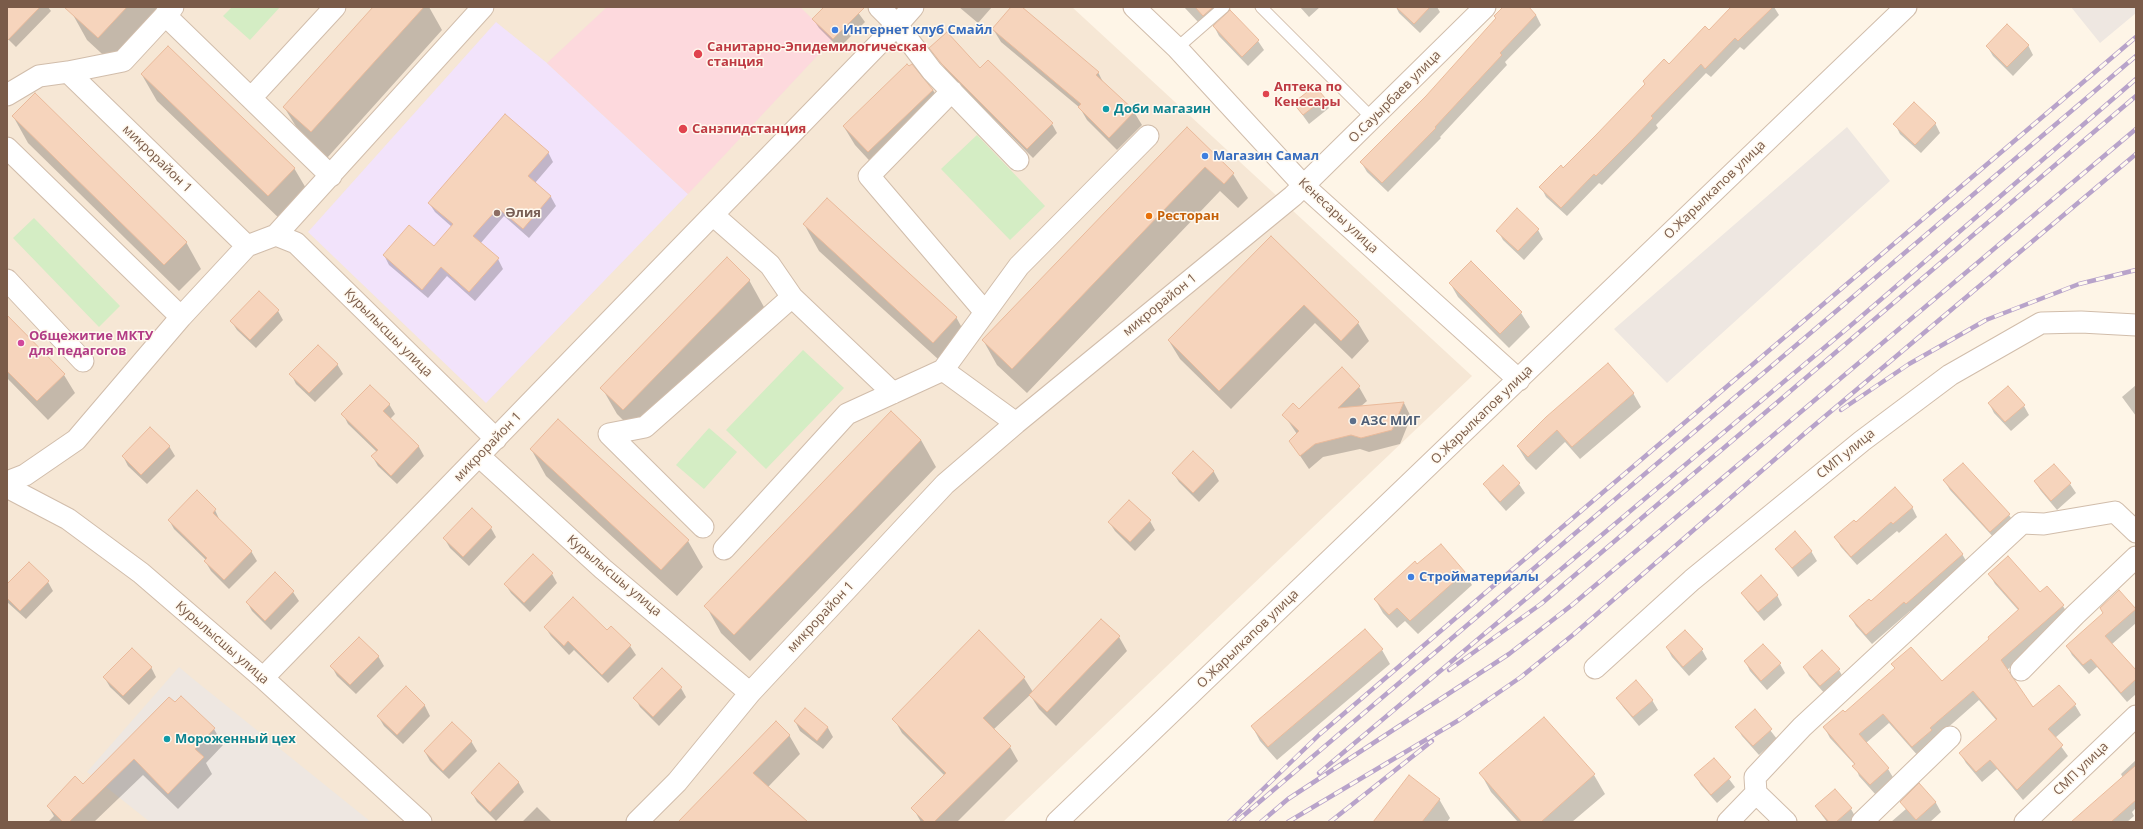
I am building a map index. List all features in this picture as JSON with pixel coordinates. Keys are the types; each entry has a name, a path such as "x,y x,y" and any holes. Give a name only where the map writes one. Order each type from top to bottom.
{"street":[{"path":"251,98 335,7"},
{"path":"7,482 26,475 76,440 181,317 247,246 276,235 483,7"},
{"path":"879,7 897,25 932,71 1018,160"},
{"name":"микрорайон 1","path":"263,678 913,7"},
{"name":"Кенесары улица","path":"1134,7 1177,48 1304,186 1519,380"},
{"name":"О.Сауырбаев улица","path":"1304,186 1485,7"},
{"name":"О.Жарылкапов улица","path":"1057,822 1906,7"},
{"path":"7,95 39,76 123,61 169,11 251,98 331,176"},
{"name":"микрорайон 1","path":"68,72 247,246"},
{"path":"952,91 869,176 985,312"},
{"path":"724,549 847,414 943,370 1019,266 1148,136"},
{"path":"7,148 181,317"},
{"name":"микрорайон 1","path":"637,822 677,782 750,693 946,484 1016,423 1304,186"},
{"path":"713,215 770,265 792,297 893,393"},
{"name":"Курылысшы улица","path":"276,235 296,242 496,439"},
{"path":"7,280 83,361"},
{"path":"703,527 609,434 645,426 792,297"},
{"name":"СМП улица","path":"1595,668 1698,575 1862,441 1950,376 2041,323 2081,322 2136,325"},
{"path":"943,370 1016,423"},
{"name":"Курылысшы улица","path":"479,456 603,569 750,693"},
{"name":"Курылысшы улица","path":"7,488 68,519 141,573 263,678 421,822"},
{"path":"1786,822 1756,793 1755,777 1802,727 1914,621 2022,523 2044,524 2115,512 2136,532"},
{"path":"2021,670 2075,615 2136,557"},
{"name":"СМП улица","path":"2025,822 2136,716"},
{"path":"1862,822 1950,737"},
{"path":"1728,822 1756,793"}],"lane":[{"path":"1177,48 1224,7"},
{"path":"1261,7 1373,119"}],"shaded area":[{"path":"7,7 1072,7 1472,376 1003,822 7,822"},
{"name":"Санэпидстанция","path":"607,7 800,7 833,39 688,194 547,63"},
{"path":"2071,7 2136,7 2136,13 2100,43"},
{"name":"Әлия","path":"496,22 547,63 688,194 486,403 308,232"},
{"path":"1847,127 1890,181 1667,383 1614,329"},
{"path":"179,667 371,822 150,822 87,772"}],"green space":[{"path":"232,7 280,7 250,40 223,16"},
{"path":"977,135 1045,206 1010,240 941,169"},
{"path":"34,218 120,306 99,327 13,238"},
{"path":"803,350 844,388 766,469 726,430"},
{"path":"709,428 737,452 704,489 676,465"}],"building":[{"path":"7,7 40,7 7,41"},
{"path":"64,7 127,7 98,38"},
{"path":"373,7 424,7 311,132 283,107"},
{"path":"824,7 865,7 833,39 812,19"},
{"path":"1011,7 1022,7 1099,72 1096,75 1135,111 1109,138 1078,107 1081,104 992,29"},
{"path":"1195,7 1213,7 1203,16"},
{"path":"1396,7 1430,7 1414,24"},
{"path":"1503,7 1529,7 1536,15 1500,53 1502,55 1435,127 1436,128 1382,183 1360,162 1426,96 1496,18 1494,16"},
{"path":"1731,7 1773,7 1738,41 1735,38 1705,69 1701,64 1651,116 1653,118 1632,140 1596,176 1594,174 1561,208 1539,187 1561,165 1563,168 1596,135 1645,84 1643,81 1664,59 1669,64 1705,26 1709,30"},
{"path":"1230,10 1259,40 1242,57 1213,26"},
{"path":"2007,24 2029,45 2007,67 1986,46"},
{"path":"947,32 980,68 988,60 1053,123 1027,149 941,63 929,48"},
{"path":"168,46 295,168 268,196 141,74"},
{"path":"907,64 909,66 912,64 933,90 868,152 843,126"},
{"path":"1315,86 1325,98 1303,115 1293,103"},
{"path":"35,93 187,242 164,265 12,116"},
{"path":"1914,102 1936,123 1915,145 1893,124"},
{"path":"505,114 549,152 528,176 551,196 523,229 498,208 473,236 499,258 469,292 441,267 422,290 383,255 409,225 434,246 453,224 428,203"},
{"path":"1187,127 1234,173 1224,184 1205,167 1012,369 982,340"},
{"path":"827,198 957,317 933,343 803,224"},
{"path":"1517,208 1539,229 1518,251 1496,231"},
{"path":"1271,236 1359,322 1341,341 1304,305 1219,391 1168,340"},
{"path":"727,257 750,280 623,410 600,388"},
{"path":"1471,261 1522,312 1500,334 1449,283"},
{"path":"259,291 279,310 250,340 230,321"},
{"name":"Общежитие МКТУ для педагогов","path":"7,315 65,374 37,401 7,371"},
{"path":"318,345 338,364 309,393 289,374"},
{"path":"1608,363 1634,393 1572,447 1557,430 1528,457 1517,446 1546,417"},
{"name":"АЗС МИГ","path":"1342,367 1360,386 1338,408 1404,402 1392,430 1361,438 1351,435 1315,444 1300,456 1289,441 1299,431 1282,415 1293,403 1299,409"},
{"path":"370,385 390,404 383,411 419,446 391,476 371,456 378,450 341,414"},
{"path":"2008,386 2025,405 2005,422 1988,403"},
{"path":"891,411 921,440 734,635 704,606"},
{"path":"558,419 689,540 661,570 530,449"},
{"path":"150,427 170,446 141,475 122,456"},
{"path":"1193,451 1214,471 1193,493 1172,473"},
{"path":"1963,463 2010,514 1990,532 1943,480"},
{"path":"2054,464 2071,483 2051,501 2034,481"},
{"path":"1503,465 1520,483 1500,502 1483,484"},
{"path":"1895,487 1913,507 1893,524 1891,522 1851,557 1834,537 1854,520 1856,522"},
{"path":"197,490 216,509 213,513 252,551 224,580 204,561 207,558 168,520"},
{"path":"1129,500 1151,520 1130,542 1108,522"},
{"path":"472,508 492,527 463,557 443,538"},
{"path":"1795,531 1812,551 1792,568 1775,549"},
{"path":"1946,534 1963,554 1906,604 1904,602 1866,635 1849,616 1869,599 1871,601"},
{"path":"1441,544 1465,572 1410,621 1397,608 1389,615 1374,599 1415,561 1417,564"},
{"path":"533,554 553,573 524,603 504,584"},
{"path":"2008,556 2040,592 2047,586 2064,605 2001,660 2033,707 2059,685 2076,704 2048,729 2063,745 2017,790 1990,760 1976,772 1959,753 1997,719 1973,691 1930,728 1932,730 1912,747 1883,714 1859,734 1889,768 1870,785 1852,766 1855,764 1823,727 1843,710 1845,712 1895,668 1891,664 1911,647 1942,681 1989,639 1988,637 2019,609 1988,574"},
{"path":"29,562 49,581 20,611 7,598 7,584"},
{"path":"275,572 294,591 265,621 246,602"},
{"path":"1761,575 1778,595 1758,612 1741,593"},
{"path":"2119,590 2136,609 2105,636 2136,670 2136,679 2121,693 2091,659 2083,665 2066,646 2103,613 2100,608"},
{"path":"573,597 607,630 611,626 631,645 602,675 568,641 564,646 544,627"},
{"path":"1101,619 1120,636 1047,712 1029,695"},
{"path":"1365,629 1383,649 1268,747 1251,726"},
{"path":"979,630 1025,677 983,718 1011,746 934,822 925,822 911,808 946,773 892,719"},
{"path":"1685,630 1703,649 1683,667 1666,647"},
{"path":"359,637 379,656 350,685 330,666"},
{"path":"1763,644 1781,663 1761,681 1744,661"},
{"path":"132,648 152,667 123,696 103,677"},
{"path":"1822,650 1840,669 1820,686 1803,667"},
{"path":"662,668 682,687 653,717 633,698"},
{"path":"1636,680 1653,700 1633,717 1616,698"},
{"path":"406,686 425,705 397,735 377,716"},
{"name":"Мороженный цех","path":"181,696 215,728 195,749 204,757 168,794 134,759 69,822 63,822 47,806 75,776 83,784 169,697 175,702"},
{"path":"805,708 828,727 817,741 794,721"},
{"path":"1755,709 1772,729 1753,746 1735,727"},
{"path":"1544,717 1595,774 1541,822 1522,822 1479,773"},
{"path":"776,721 790,735 753,773 808,822 678,822"},
{"path":"452,722 472,741 443,771 424,751"},
{"path":"1714,758 1731,777 1711,795 1694,775"},
{"path":"499,763 519,782 490,812 471,793"},
{"path":"2136,765 2136,800 2111,822 2071,822"},
{"path":"1409,775 1440,799 1422,822 1373,822"},
{"path":"1919,783 1936,802 1916,820 1900,802"},
{"path":"1835,789 1852,808 1836,822 1829,822 1815,806"}],"railway":[{"path":"1229,822 1320,734 2136,37"},
{"path":"1237,821 2136,56"},
{"path":"1319,773 1856,321 2136,79"},
{"path":"1449,670 1541,604 2136,96"},
{"path":"1261,822 1288,799 1509,654 1572,605 2136,129"},
{"path":"1288,822 1459,720 1521,677 1574,634 1804,434 2136,154"},
{"path":"1841,410 1909,364 1986,320 2079,284 2136,270"},
{"path":"1330,822 1432,741"}],"place":[{"name":"Интернет клуб Смайл","path":"835,30"},
{"name":"Санитарно-Эпидемилогическая станция","path":"698,54"},
{"name":"Аптека по Кенесары","path":"1266,94"},
{"name":"Доби магазин","path":"1106,109"},
{"name":"Санэпидстанция","path":"683,129"},
{"name":"Магазин Самал","path":"1205,156"},
{"name":"Әлия","path":"497,213"},
{"name":"Ресторан","path":"1149,216"},
{"name":"Общежитие МКТУ для педагогов","path":"21,343"},
{"name":"АЗС МИГ","path":"1353,421"},
{"name":"Стройматериалы","path":"1411,577"},
{"name":"Мороженный цех","path":"167,739"}]}
